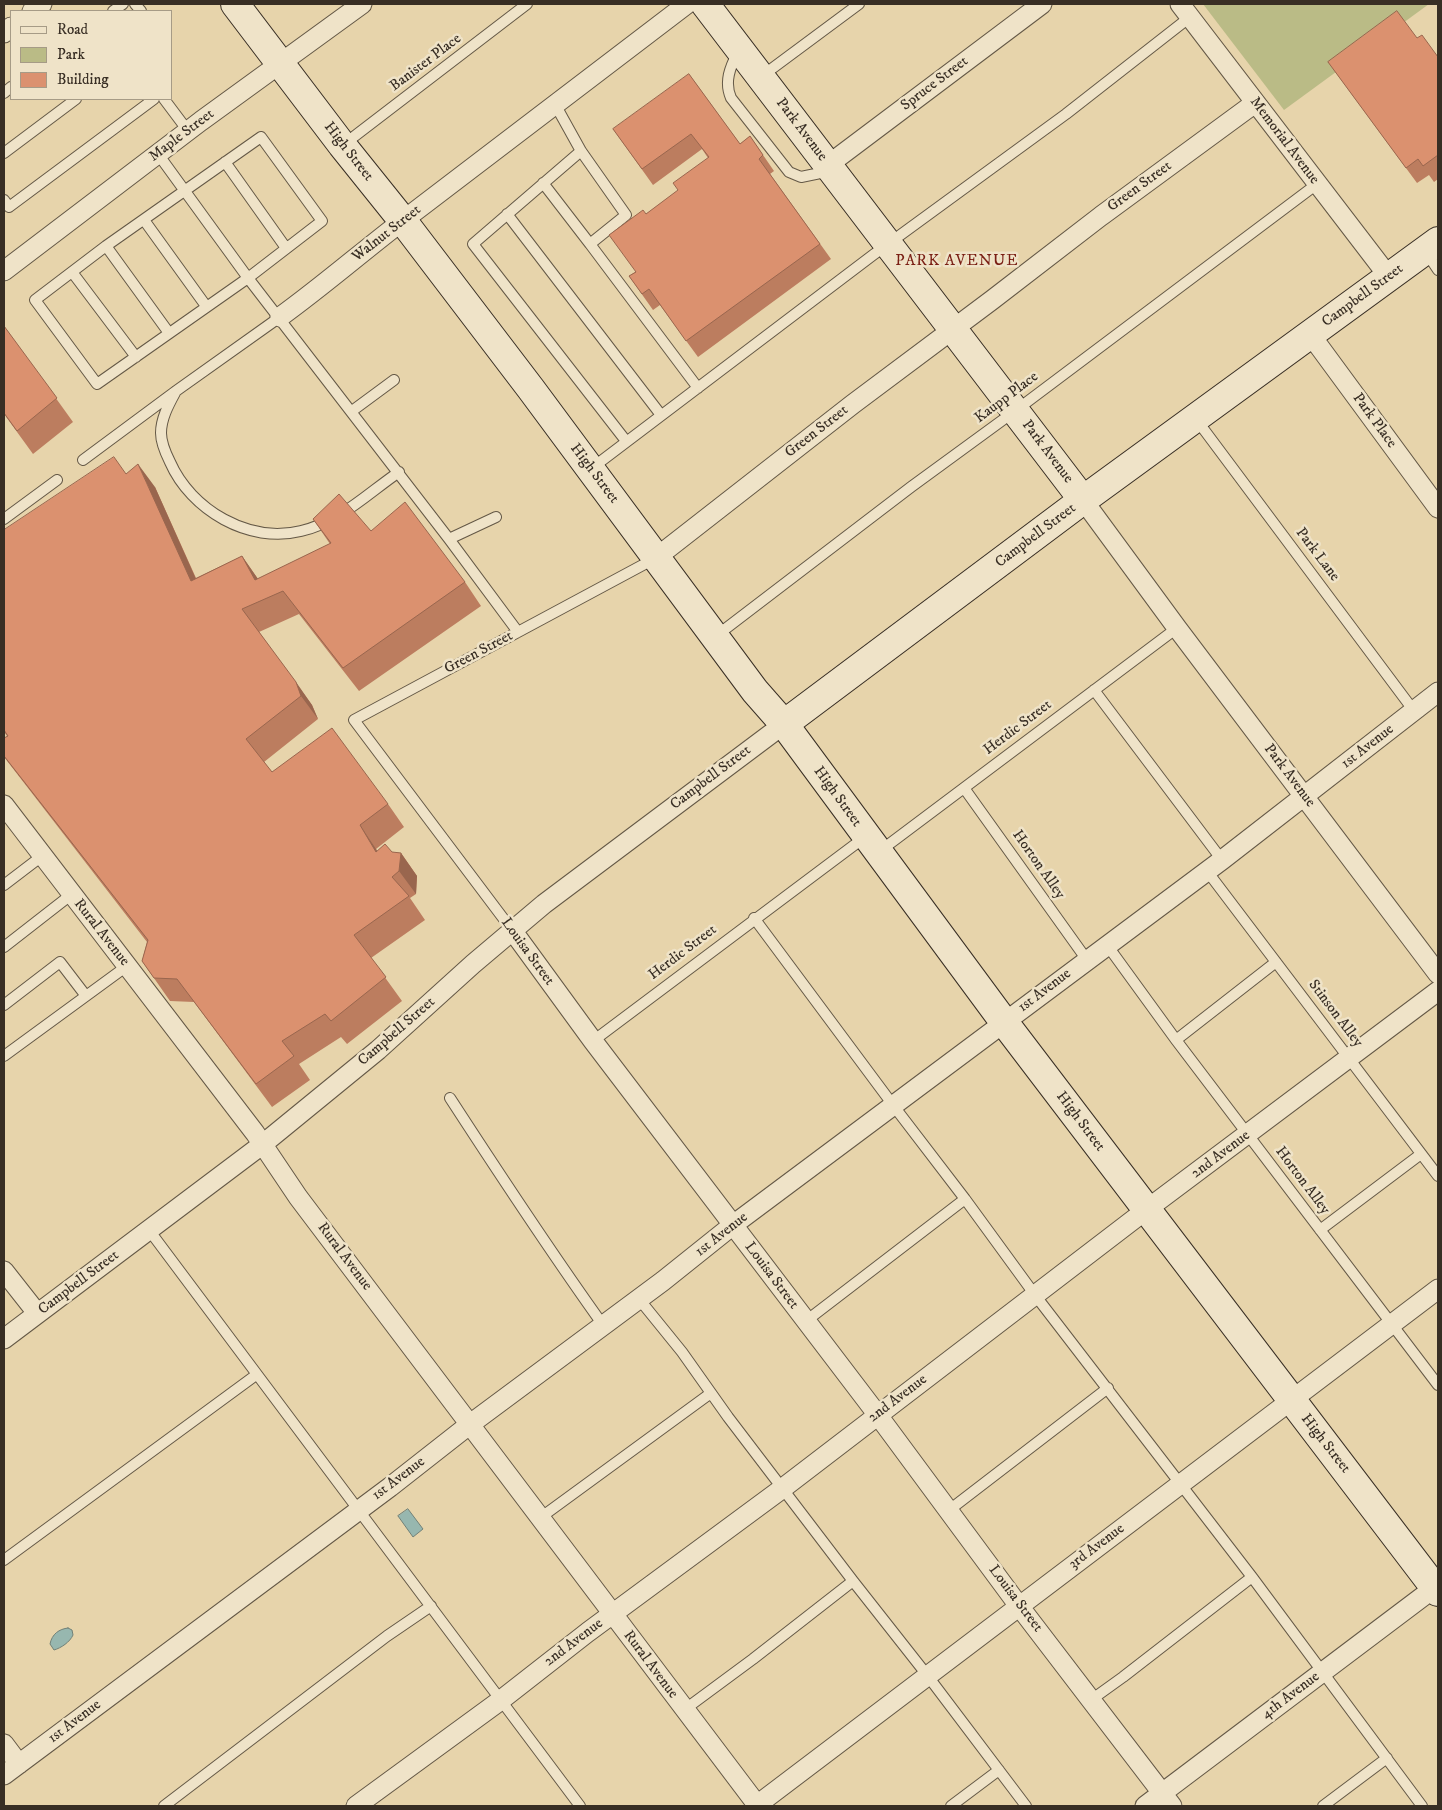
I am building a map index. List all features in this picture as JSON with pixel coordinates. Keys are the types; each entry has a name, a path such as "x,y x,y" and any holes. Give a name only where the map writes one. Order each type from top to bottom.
{"main road":[{"name":"High Street","path":"236,4 657,557 755,691 784,724 1004,1022 1146,1210 1437,1588"},
{"name":"Park Avenue","path":"705,4 1084,500"},
{"name":"Campbell Street","path":"784,724 1310,334 1389,277 1434,254"}],"street":[{"name":"Maple Street","path":"5,267 362,4"},
{"name":"Walnut Street","path":"280,317 402,221 556,106 687,4"},
{"name":"Spruce Street","path":"830,168 1042,4"},
{"name":"Memorial Avenue","path":"1185,11 1389,277"},
{"name":"Green Street","path":"657,557 853,404 1255,102"},
{"name":"Park Place","path":"1310,334 1438,508"},
{"name":"Park Avenue","path":"1084,500 1177,628 1438,974"},
{"name":"1st Avenue","path":"11,1769 639,1299 733,1225 1304,797 1438,692"},
{"name":"Campbell Street","path":"4,1339 262,1144 378,1050 512,930 596,864 784,724"},
{"name":"Rural Avenue","path":"4,805 262,1144 298,1197 349,1262 469,1425 757,1805"},
{"name":"Louisa Street","path":"512,930 592,1041 877,1414 1019,1606 1167,1800"},
{"name":"2nd Avenue","path":"356,1806 501,1700 612,1614 783,1488 877,1414 1438,990"},
{"path":"4,1271 37,1313"},
{"name":"3rd Avenue","path":"757,1805 1180,1485 1290,1399 1438,1289"},
{"name":"4th Avenue","path":"1145,1806 1167,1800 1322,1672 1437,1588"},
{"path":"4,1744 11,1769"}],"lane":[{"name":"Banister Place","path":"342,145 527,4"},
{"path":"761,77 860,4"},
{"path":"590,469 888,244 1066,114 1185,11"},
{"path":"740,49 730,66 727,89 731,98 789,172 801,177 830,168"},
{"path":"4,153 75,100"},
{"path":"4,200 9,206 153,100"},
{"path":"165,100 188,131"},
{"path":"556,106 581,151 626,215 590,244"},
{"path":"261,137 322,221 248,278 96,384 35,300 106,246 185,190 261,137"},
{"path":"581,151 473,244 626,441"},
{"path":"158,154 248,278 399,472 518,632"},
{"path":"225,162 286,248"},
{"path":"543,183 698,388"},
{"name":"Kaupp Place","path":"715,636 912,486 1317,184"},
{"path":"508,214 661,415"},
{"path":"144,220 206,306"},
{"path":"106,246 169,333"},
{"path":"72,272 136,357"},
{"name":"Walnut Street","path":"83,460 280,317"},
{"path":"352,411 394,380"},
{"path":"176,391 165,412 161,433 166,453 176,477 193,497 212,514 235,525 272,533 302,531 336,518 399,472"},
{"name":"Park Lane","path":"1196,418 1414,711"},
{"path":"4,519 57,480"},
{"path":"449,538 496,517"},
{"name":"Green Street","path":"354,720 657,557"},
{"name":"Herdic Street","path":"592,1041 754,918 964,788 1177,628"},
{"name":"Stinson Alley","path":"1094,690 1214,865 1276,962 1438,1176"},
{"name":"Louisa Street","path":"354,720 512,930"},
{"name":"Horton Alley","path":"964,788 1087,960"},
{"path":"4,885 42,856"},
{"path":"4,947 72,894"},
{"path":"754,918 1035,1295 1252,1577 1422,1806"},
{"name":"Horton Alley","path":"1107,945 1176,1040 1438,1385"},
{"path":"4,1005 60,962 86,996"},
{"path":"1176,1040 1276,962"},
{"path":"4,1056 127,966"},
{"path":"450,1098 547,1246 603,1325"},
{"path":"1320,1230 1421,1154"},
{"path":"806,1322 965,1199"},
{"path":"149,1230 580,1806"},
{"path":"639,1299 659,1322 853,1581 1026,1806"},
{"path":"4,1560 256,1375"},
{"path":"948,1511 1108,1388"},
{"path":"540,1518 711,1393"},
{"path":"1091,1700 1252,1577"},
{"name":"Rural Avenue","path":"684,1710 853,1581"},
{"path":"164,1806 387,1636 431,1606"},
{"path":"1323,1806 1387,1758"},
{"path":"951,1806 999,1770"}],"green space":[{"path":"1203,4 1429,4 1284,110"}],"water":[{"path":"408,1509 423,1529 413,1537 398,1516"},
{"path":"68,1628 72,1630 72,1638 60,1648 54,1650 50,1644 52,1637 59,1631"}],"building":[{"path":"1397,11 1417,38 1422,35 1438,57 1438,155 1423,166 1418,159 1406,168 1328,62"},
{"path":"689,74 740,144 750,136 763,155 759,159 820,244 686,341 649,289 642,294 629,276 636,272 609,235 643,210 646,214 678,190 673,183 709,157 691,134 642,169 613,129"},
{"path":"4,326 57,398 17,431 4,413"},
{"path":"114,457 126,474 138,464 191,581 242,556 255,580 331,543 313,519 339,494 371,531 405,502 465,582 343,668 283,591 242,609 296,682 301,696 246,739 272,772 332,728 388,804 360,825 376,852 385,844 392,852 401,853 399,871 392,877 409,896 354,935 386,977 331,1021 325,1014 282,1041 294,1056 256,1084 177,979 154,978 142,961 148,940 4,756 4,738 8,736 4,730 4,530"}],"district":[{"name":"PARK AVENUE","path":"957,262"}]}
